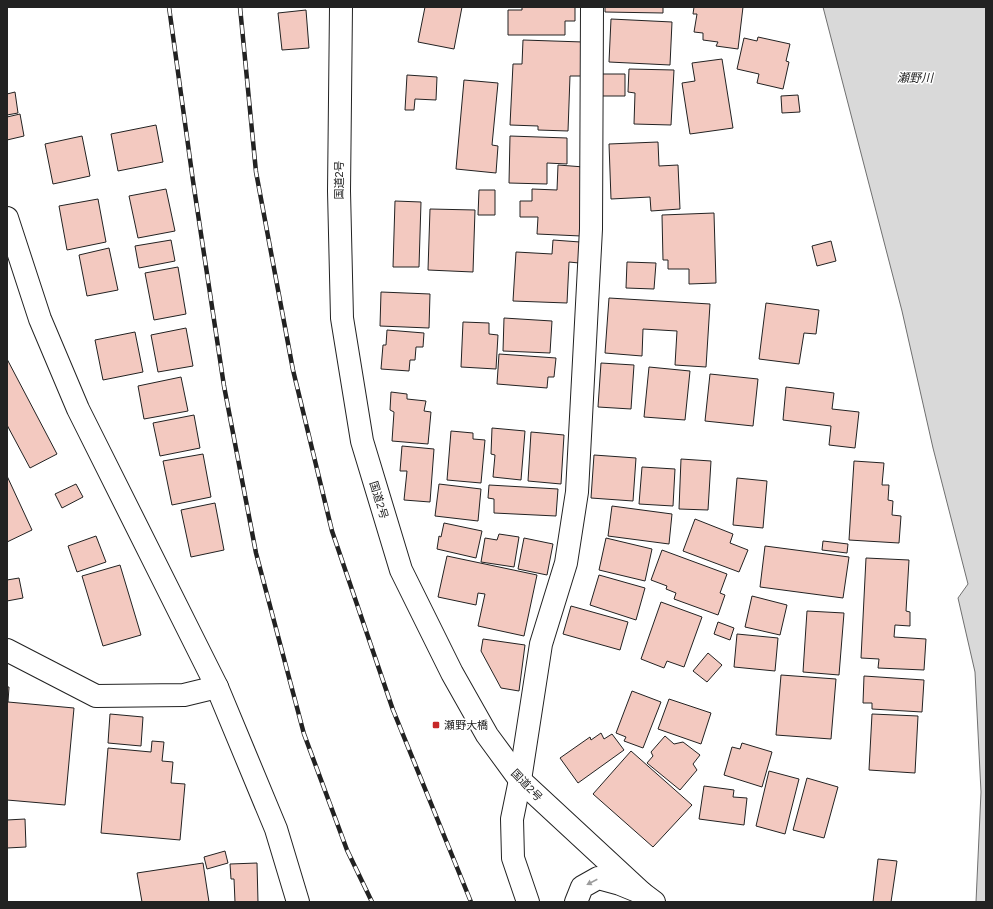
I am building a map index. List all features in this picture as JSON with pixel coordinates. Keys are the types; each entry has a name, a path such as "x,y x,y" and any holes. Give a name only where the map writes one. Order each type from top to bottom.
{"main road":[{"name":"国道2号","path":"341,7 339,192 342,318 362,441 401,570 452,673 486,735 520,780 648,898"},
{"path":"528,902 513,858 512,819 520,780 541,644 566,563 577,492 591,229 592,7"},
{"path":"7,218 40,319 78,409 217,687 276,829 298,902"},
{"path":"7,650 96,696 184,695 217,687"},
{"path":"576,902 582,887 598,878 620,884 648,898"}],"water":[{"name":"瀬野川","path":"823,7 986,7 986,902 976,902 981,792 975,672 958,598 968,584 933,448 902,311"}],"building":[{"path":"425,7 462,7 454,49 418,42"},
{"path":"522,7 575,7 575,21 565,21 565,35 508,35 508,10 522,10"},
{"path":"605,7 663,7 663,13 605,12"},
{"path":"694,7 743,7 738,49 716,46 718,42 703,40 703,33 694,32 697,14 693,14"},
{"path":"306,10 309,48 282,50 278,13"},
{"path":"611,19 672,22 670,65 609,62"},
{"path":"758,37 790,44 786,61 789,62 783,89 757,83 759,74 737,69 744,38 757,41"},
{"path":"523,40 583,42 582,76 570,76 568,131 538,130 538,126 510,125 513,64 522,64"},
{"path":"722,59 733,128 690,134 682,83 695,81 692,63"},
{"path":"629,69 674,70 671,125 634,124 635,93 628,92"},
{"path":"601,74 625,74 625,96 602,96"},
{"path":"407,75 437,77 436,100 415,99 414,110 405,110"},
{"path":"464,80 498,83 492,145 498,146 496,173 456,169"},
{"path":"15,92 18,113 7,115 7,94"},
{"path":"798,95 800,112 782,113 781,96"},
{"path":"20,114 24,136 7,140 7,117"},
{"path":"156,125 163,162 118,171 111,134"},
{"path":"82,136 90,176 53,184 45,144"},
{"path":"510,136 567,138 567,164 547,163 547,184 509,183"},
{"path":"658,142 659,166 678,165 680,209 651,211 650,197 611,199 609,144"},
{"path":"558,165 584,167 581,236 537,234 538,217 520,217 520,201 532,201 532,189 557,190"},
{"path":"166,189 175,231 138,238 129,196"},
{"path":"479,190 495,190 495,215 478,215"},
{"path":"98,199 106,242 67,250 59,206"},
{"path":"395,201 421,202 419,267 393,267"},
{"path":"430,209 475,210 473,272 428,270"},
{"path":"714,213 716,283 689,284 689,269 668,269 668,260 663,260 662,215"},
{"path":"171,240 175,261 139,268 135,246"},
{"path":"553,240 580,242 579,263 569,262 567,303 513,301 516,252 552,254"},
{"path":"831,241 836,261 817,266 812,246"},
{"path":"109,248 118,290 87,296 79,255"},
{"path":"627,262 656,263 654,289 626,288"},
{"path":"178,267 186,314 154,320 145,273"},
{"path":"381,292 430,294 429,328 380,326"},
{"path":"609,298 710,304 706,367 675,365 677,331 643,329 642,356 605,353"},
{"path":"766,303 819,310 816,334 804,333 799,364 759,359"},
{"path":"504,318 552,321 550,353 503,351"},
{"path":"463,322 489,323 489,334 498,335 496,369 461,367"},
{"path":"186,328 193,366 158,372 151,335"},
{"path":"387,330 424,333 423,347 416,347 415,360 410,360 409,371 381,369 383,345 386,345"},
{"path":"135,332 143,372 103,380 95,340"},
{"path":"499,354 556,358 554,377 548,377 547,388 497,384"},
{"path":"7,359 57,454 30,468 7,425"},
{"path":"601,363 634,365 631,409 598,407"},
{"path":"649,367 690,371 685,420 644,417"},
{"path":"710,374 758,379 753,426 705,421"},
{"path":"181,377 188,411 144,419 138,386"},
{"path":"786,387 834,393 832,409 859,412 855,448 829,445 831,426 783,420"},
{"path":"391,392 407,394 407,399 426,401 424,411 431,412 428,444 392,441 394,412 390,410"},
{"path":"194,415 200,448 160,456 153,423"},
{"path":"492,428 525,431 521,480 493,477 495,455 491,454"},
{"path":"451,431 473,433 473,439 485,440 481,483 447,480"},
{"path":"531,432 564,435 561,484 528,481"},
{"path":"402,446 434,449 430,502 404,500 407,471 400,471"},
{"path":"203,454 211,497 172,505 163,461"},
{"path":"594,455 636,458 633,501 591,498"},
{"path":"681,459 711,461 708,510 679,509"},
{"path":"854,461 884,463 882,485 889,485 888,500 893,501 892,515 901,516 899,543 849,540"},
{"path":"642,467 675,469 673,506 639,504"},
{"path":"7,476 32,530 7,542"},
{"path":"737,478 767,481 763,528 733,525"},
{"path":"76,484 83,497 62,508 55,494"},
{"path":"439,484 481,489 478,521 435,516"},
{"path":"489,485 558,489 556,516 494,513 494,499 488,498"},
{"path":"215,503 224,550 191,557 181,510"},
{"path":"612,506 672,514 669,544 608,536"},
{"path":"695,519 733,534 730,543 748,550 739,572 683,551"},
{"path":"444,523 482,531 476,558 437,549 439,536 441,537"},
{"path":"499,534 519,537 514,567 481,562 485,538 497,540"},
{"path":"96,536 106,562 77,572 68,546"},
{"path":"524,538 553,544 547,575 518,569"},
{"path":"606,538 652,549 645,581 599,570"},
{"path":"823,541 848,544 847,553 822,550"},
{"path":"765,546 849,557 843,598 760,587"},
{"path":"662,550 727,574 720,593 725,595 718,615 674,599 676,593 666,589 667,586 651,580"},
{"path":"447,556 537,575 524,636 478,626 485,594 478,593 476,605 438,597"},
{"path":"866,558 909,560 906,611 910,612 910,626 895,625 894,637 926,639 924,670 878,668 879,659 861,658"},
{"path":"120,565 141,635 103,646 82,576"},
{"path":"599,575 645,588 636,620 590,605"},
{"path":"19,578 23,598 7,601 7,580"},
{"path":"752,596 787,605 780,635 745,627"},
{"path":"661,602 702,617 684,667 667,661 664,668 641,659"},
{"path":"571,606 628,622 620,650 563,634"},
{"path":"807,611 844,613 839,675 803,672"},
{"path":"718,622 734,628 730,640 714,634"},
{"path":"737,634 778,638 775,671 734,667"},
{"path":"483,639 525,645 519,691 501,688 481,651"},
{"path":"708,653 722,665 707,682 693,671"},
{"path":"781,675 836,679 831,739 776,735"},
{"path":"864,676 924,680 922,712 872,709 872,703 863,703"},
{"path":"7,687 9,687 8,702 74,708 65,805 7,800"},
{"path":"632,691 661,702 643,748 624,741 626,737 616,733"},
{"path":"669,699 711,713 701,744 658,729"},
{"path":"110,714 143,717 141,746 108,743"},
{"path":"872,714 918,716 915,773 869,770"},
{"path":"601,733 604,739 612,734 624,750 578,783 560,758 590,737 591,740"},
{"path":"665,736 674,744 683,742 700,755 693,764 697,770 680,790 647,763 653,756 651,752"},
{"path":"152,741 164,742 162,761 173,762 171,783 185,784 180,840 101,833 108,748 151,752"},
{"path":"742,743 772,752 762,787 724,775 732,747 740,749"},
{"path":"631,751 692,805 653,847 593,794"},
{"path":"769,771 799,779 785,834 756,826"},
{"path":"807,778 838,787 824,838 793,830"},
{"path":"704,786 734,790 733,797 747,798 744,825 699,819"},
{"path":"25,819 26,847 7,848 7,820"},
{"path":"225,851 228,863 207,869 204,857"},
{"path":"878,859 897,861 891,902 873,902"},
{"path":"203,863 209,902 142,902 137,873"},
{"path":"257,863 258,902 235,902 234,879 231,879 230,864"}],"railway":[{"path":"169,7 193,181 224,386 256,553 304,734 347,850 372,902"},
{"path":"240,7 256,172 293,370 332,531 393,710 471,902"}],"place":[{"name":"瀬野大橋","path":"436,725"}]}
